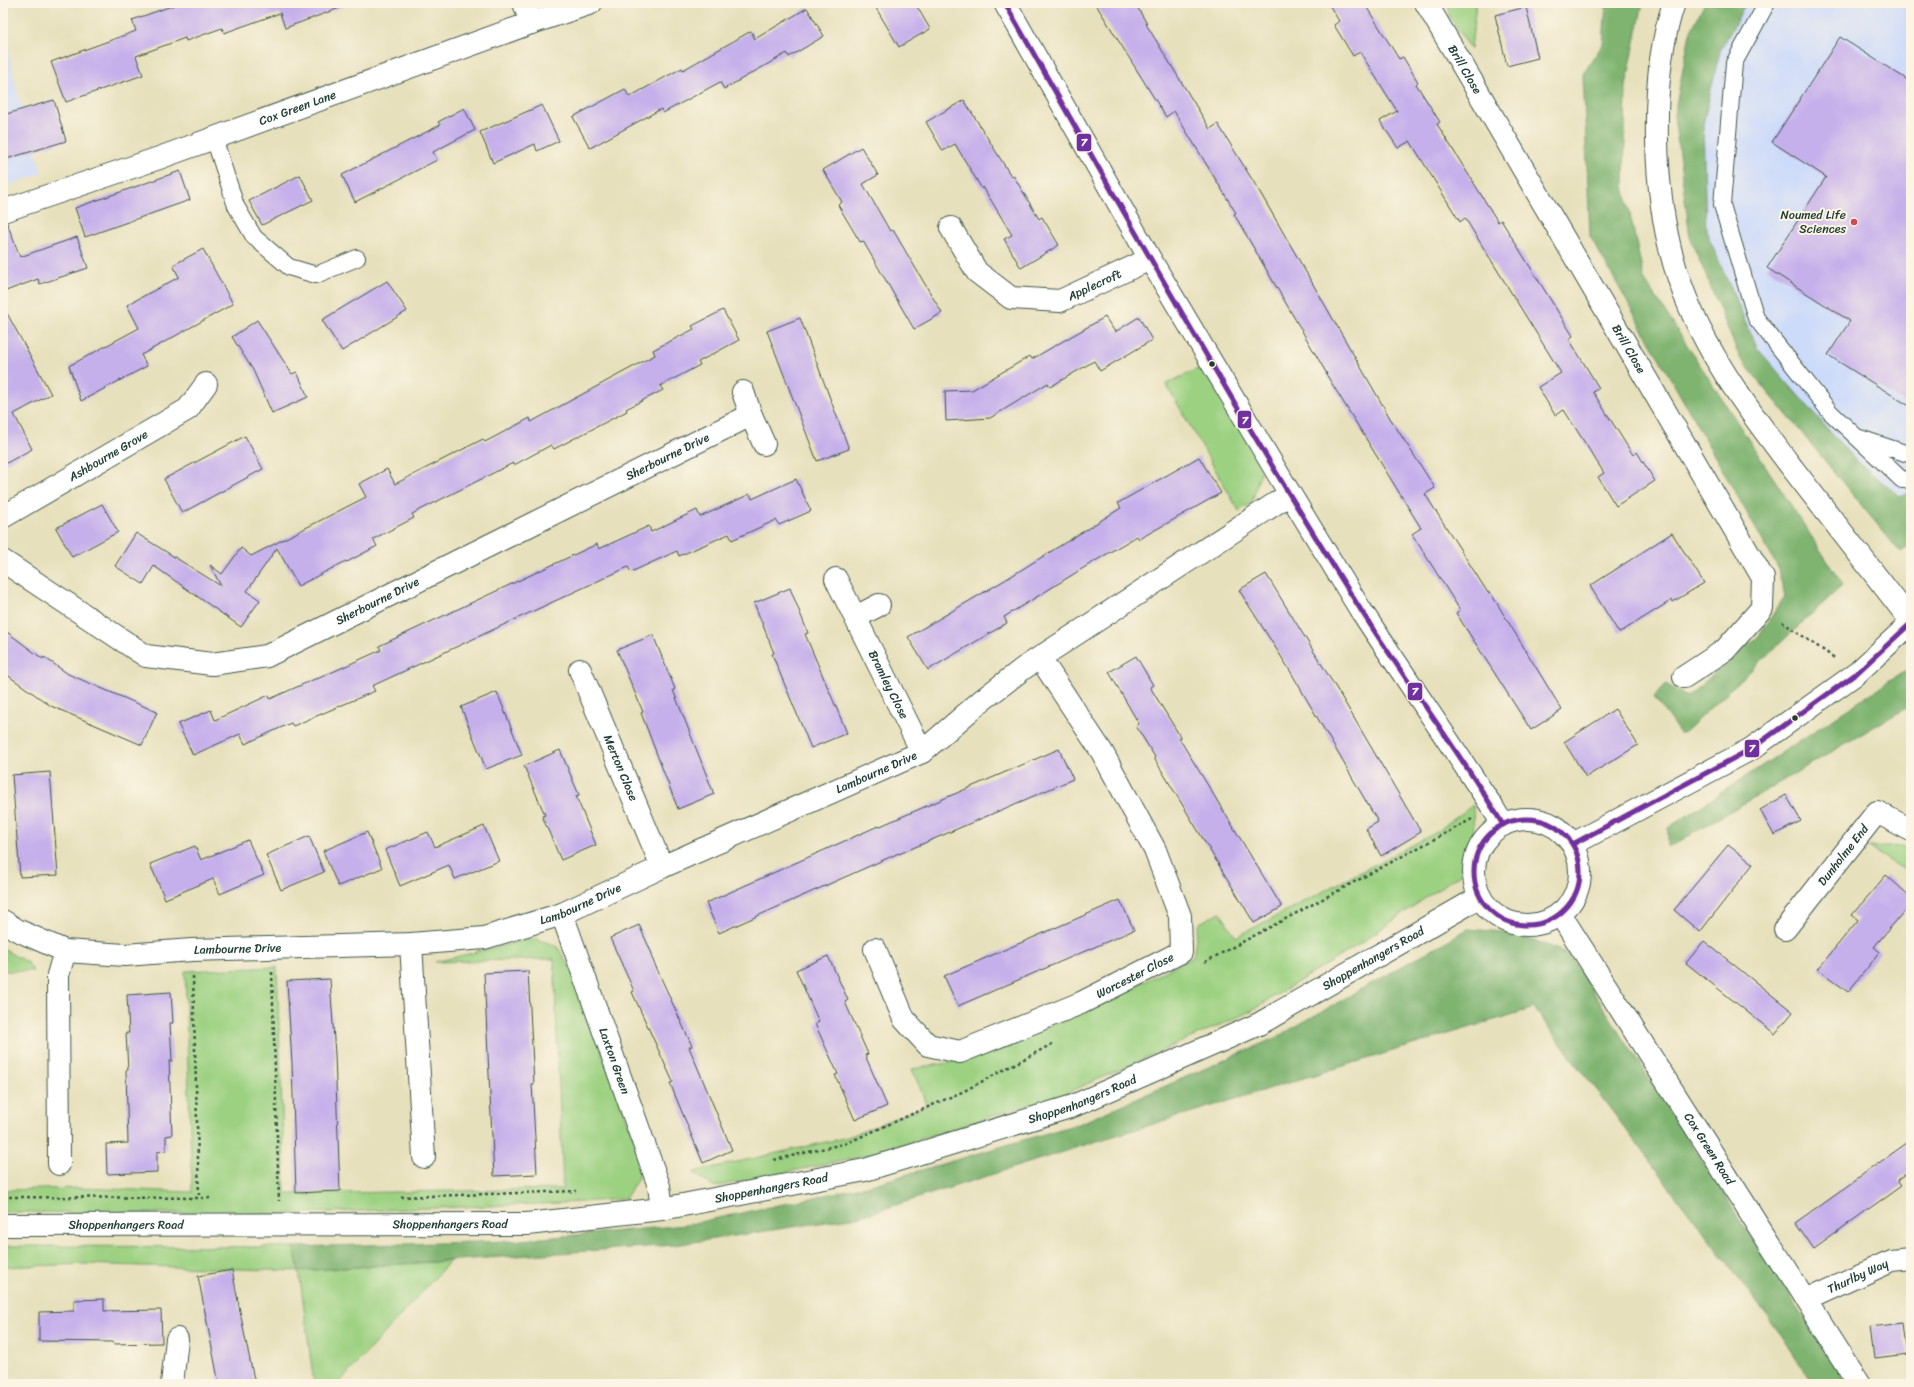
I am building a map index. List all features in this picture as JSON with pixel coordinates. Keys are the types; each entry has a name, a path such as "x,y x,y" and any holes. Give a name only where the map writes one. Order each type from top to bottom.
{"main road":[{"name":"Cox Green Lane","path":"3,211 214,138 527,13 591,3"},
{"path":"1005,3 1150,259 1290,494 1360,609 1498,816 1518,819 1534,819 1549,823 1563,832 1573,844 1579,859 1581,874 1578,889 1570,903 1560,914 1544,922 1525,925 1507,921 1491,911 1480,896 1475,881 1474,864 1480,848 1498,816"},
{"name":"Brill Close","path":"1426,3 1763,578 1762,608"},
{"path":"1573,844 1751,749 1857,673 1911,622 1758,424 1712,351 1691,310 1680,281 1662,208 1656,122 1662,48 1674,3"},
{"name":"Applecroft","path":"951,228 977,272 1011,298 1060,301 1150,259"},
{"name":"Ashbourne Grove","path":"3,517 188,409 206,384"},
{"path":"743,392 750,415 764,444"},
{"name":"Sherbourne Drive","path":"3,561 146,656 212,664 267,656 750,415"},
{"name":"Lambourne Drive","path":"3,921 65,951 125,954 192,950 411,944 484,938 562,914 662,867 922,752 981,700 1040,658 1290,494"},
{"name":"Bramley Close","path":"836,579 922,752"},
{"path":"856,617 879,605"},
{"path":"1684,677 1724,650 1762,608"},
{"name":"Worcester Close","path":"876,949 904,1019 928,1045 960,1052 1081,1003 1181,952 1180,916 1154,850 1102,752 1040,658"},
{"name":"Merton Close","path":"580,670 662,867"},
{"name":"Dunholme End","path":"1785,929 1877,812 1911,830"},
{"name":"Shoppenhangers Road","path":"3,1225 527,1224 662,1209 865,1170 1074,1106 1260,1024 1480,896"},
{"name":"Laxton Green","path":"562,914 659,1186 662,1209"},
{"name":"Cox Green Road","path":"1560,914 1859,1384"},
{"path":"411,944 424,1157"},
{"path":"59,1164 58,975 65,951"},
{"name":"Thurlby Way","path":"1806,1300 1891,1261 1911,1259"},
{"path":"172,1384 177,1339"}],"lane":[{"path":"1767,3 1734,63 1722,205 1756,318 1830,412 1902,480 1911,479"},
{"path":"214,138 236,206 254,238 289,267 316,275 357,258"},
{"path":"1856,437 1911,455"}],"path":[{"path":"1762,608 1857,673"},
{"path":"1199,965 1498,816"},
{"path":"271,949 279,1201"},
{"path":"192,950 199,1197"},
{"path":"772,1160 846,1143 964,1091 1059,1040"},
{"path":"398,1197 579,1191"},
{"path":"3,1197 214,1198"},
{"path":"272,1201 287,1201"}],"shaded area":[{"path":"1746,3 1911,3 1911,492 1900,496 1853,458 1757,348 1706,231 1702,127 1720,51"},
{"path":"3,28 5,29 14,80 42,173 3,187"}],"green space":[{"path":"1448,3 1476,3 1471,49 1449,16"},
{"path":"1606,3 1643,3 1626,86 1624,186 1644,279 1843,585 1681,735 1654,697 1666,684 1687,697 1758,637 1785,596 1777,566 1590,236 1583,74 1603,44"},
{"path":"1705,3 1746,3 1720,51 1703,124 1706,231 1757,348 1853,458 1899,496 1911,492 1911,546 1900,552 1740,358 1690,237 1674,115 1690,33"},
{"path":"1204,366 1263,463 1252,502 1239,511 1166,384"},
{"path":"1911,667 1911,705 1668,848 1668,828"},
{"path":"1473,805 1474,837 1460,874 1358,945 1249,1012 1067,1093 862,1157 713,1187 693,1172 848,1137 927,1105 912,1069 953,1062 1084,1012 1193,957 1198,924 1220,912 1236,937 1435,833"},
{"path":"1903,846 1911,850 1911,874 1869,848"},
{"path":"1468,929 1516,933 1569,954 1847,1384 1813,1384 1782,1336 1534,1008 1094,1142 858,1217 674,1245 299,1271 294,1247 510,1241 686,1225 871,1185 1081,1123 1275,1038"},
{"path":"534,938 557,946 572,971 638,1149 638,1178 625,1199 564,1203 280,1214 3,1212 3,1190 81,1188 192,1192 185,971 277,967 285,1194 563,1189 554,959 435,962"},
{"path":"3,949 28,963 33,971 3,971"},
{"path":"3,1246 294,1247 299,1271 83,1264 3,1267"},
{"path":"450,1261 338,1384 314,1384 299,1271"}],"building":[{"path":"180,3 345,3 345,6 285,28 280,13 224,33 222,28 186,41 185,38 136,56 143,75 66,102 51,62 136,31 132,20"},
{"path":"873,3 915,3 930,29 899,47"},
{"path":"1095,3 1135,3 1146,24 1210,129 1218,124 1261,194 1390,418 1435,488 1425,494 1488,593 1490,592 1562,710 1531,730 1456,613 1460,610 1412,534 1421,528 1326,374 1234,214 1236,213 1174,111 1166,117"},
{"path":"1328,3 1364,3 1399,59 1403,57 1418,82 1416,84 1440,122 1437,124 1498,222 1501,220 1573,336 1569,339 1599,388 1593,392 1633,455 1637,452 1655,481 1616,506 1598,477 1604,473 1564,410 1555,415 1538,387 1561,373 1465,218 1460,222 1410,141 1398,148 1380,121 1397,111 1360,52 1353,56 1334,25 1339,21"},
{"path":"1526,7 1538,58 1507,66 1495,15"},
{"path":"807,8 824,36 789,57 787,53 724,89 720,82 663,113 661,109 590,148 573,117 625,89 629,97 682,68 683,70 751,31 755,39"},
{"name":"Noumed Life Sciences","path":"1840,37 1911,82 1911,407 1828,355 1850,321 1767,268 1826,177 1772,142"},
{"path":"54,100 66,141 3,160 3,115"},
{"path":"964,100 1011,176 1013,175 1039,219 1042,217 1059,245 1021,268 1004,239 1012,235 983,187 982,189 955,144 943,151 926,122"},
{"path":"542,105 559,141 537,151 535,144 493,163 480,132"},
{"path":"464,108 475,130 433,152 437,160 355,202 342,175 440,125 438,122"},
{"path":"861,147 878,175 863,184 890,231 893,230 942,313 914,329 863,241 860,242 838,205 842,202 823,170"},
{"path":"180,171 190,200 85,237 75,208"},
{"path":"300,175 313,200 262,225 249,201"},
{"path":"3,223 7,223 20,257 77,237 88,268 40,284 38,279 3,292"},
{"path":"203,249 233,304 141,355 147,366 81,401 69,366 139,328 127,305 179,277 173,265"},
{"path":"387,281 407,311 342,351 322,320"},
{"path":"3,306 51,394 14,414 32,449 3,465"},
{"path":"723,310 739,340 698,362 700,365 660,386 663,390 626,409 627,411 554,449 551,445 514,465 513,463 412,514 414,518 373,539 377,546 298,586 277,548 247,591 260,600 241,627 154,566 143,584 115,566 136,533 221,586 210,565 222,574 241,548 251,556 366,497 359,484 387,469 395,484 483,439 485,442 530,418 531,422 655,355 653,350 694,329 692,326"},
{"path":"1105,317 1115,332 1139,317 1152,340 1100,371 1094,361 1050,387 1048,383 990,418 946,421 945,391 972,390 1030,356 1032,359"},
{"path":"800,318 849,449 817,461 767,331"},
{"path":"257,320 292,374 297,372 308,397 272,413 253,370 232,337"},
{"path":"245,436 263,469 182,513 164,479"},
{"path":"1199,457 1221,493 1139,539 1137,536 1090,564 1004,617 1007,623 928,670 908,637 1005,580 1121,508 1118,503"},
{"path":"796,479 811,511 779,525 776,520 732,540 729,534 679,556 677,551 631,572 628,567 372,686 375,691 293,726 291,723 245,744 240,734 193,755 178,724 211,710 215,720 269,695 270,699 317,679 381,650 379,646 597,544 599,549 649,526 651,532 697,510 700,517 750,494 752,499"},
{"path":"102,504 118,532 72,557 56,528"},
{"path":"1672,533 1704,583 1673,602 1672,600 1619,633 1590,586"},
{"path":"1266,574 1341,696 1421,832 1381,856 1366,829 1378,822 1289,669 1239,590"},
{"path":"790,588 808,633 805,634 847,733 811,748 772,654 774,653 754,603"},
{"path":"3,629 43,659 44,657 68,674 157,712 142,745 51,706 3,672"},
{"path":"653,635 714,794 678,809 641,713 643,712 617,650"},
{"path":"1136,656 1153,685 1150,687 1181,738 1179,738 1282,907 1254,923 1154,758 1155,757 1136,726 1139,724 1109,672"},
{"path":"497,692 522,755 486,769 461,707"},
{"path":"1615,709 1638,745 1586,777 1564,742"},
{"path":"1059,749 1073,779 899,853 719,933 706,903 878,826"},
{"path":"560,750 579,795 576,796 596,845 561,860 542,816 545,815 524,766"},
{"path":"50,772 58,875 20,877 12,775"},
{"path":"1786,795 1801,821 1774,835 1760,810"},
{"path":"484,826 499,861 455,879 449,865 400,886 385,850 428,832 435,847"},
{"path":"367,832 382,868 338,886 323,851"},
{"path":"309,836 324,872 281,890 266,855"},
{"path":"248,840 264,875 220,894 213,879 165,899 150,864 195,846 201,860"},
{"path":"1728,845 1753,864 1700,932 1674,910"},
{"path":"1886,875 1911,897 1911,903 1874,947 1880,952 1848,992 1818,969 1858,920 1852,915"},
{"path":"1120,900 1134,930 958,1006 944,976"},
{"path":"639,925 653,956 651,956 692,1046 689,1047 732,1150 703,1163 670,1083 673,1082 632,992 634,991 610,938"},
{"path":"1704,941 1793,1012 1775,1034 1686,963"},
{"path":"828,956 848,1000 845,1002 868,1054 865,1055 887,1106 855,1120 835,1075 838,1074 815,1024 819,1022 796,970"},
{"path":"528,971 537,1174 494,1176 484,973"},
{"path":"330,979 335,1055 340,1191 296,1193 292,1063 287,981"},
{"path":"171,992 173,1023 170,1023 172,1061 169,1061 172,1135 166,1136 166,1151 157,1152 157,1172 107,1174 106,1144 128,1143 126,1070 128,1070 126,1033 129,1033 127,995"},
{"path":"1911,1140 1911,1170 1898,1180 1902,1185 1813,1249 1795,1223"},
{"path":"232,1270 255,1384 219,1384 198,1276"},
{"path":"104,1299 104,1311 161,1310 162,1343 113,1344 113,1342 39,1341 39,1312 74,1311 74,1300"},
{"path":"1903,1323 1907,1354 1875,1358 1871,1327"}],"transit line":[{"name":"7","path":"1005,3 1223,383 1313,533 1377,635 1486,797 1503,825"},
{"name":"7","path":"1573,844 1751,749 1857,673 1911,623"},
{"name":"7","path":"1527,819 1547,823 1564,835 1576,852 1580,872 1576,892 1564,909 1547,921 1527,925 1507,921 1490,909 1478,892 1474,872 1478,852 1490,835 1507,823 1527,819"}],"place":[{"name":"Noumed Life Sciences","path":"1854,222"}]}
